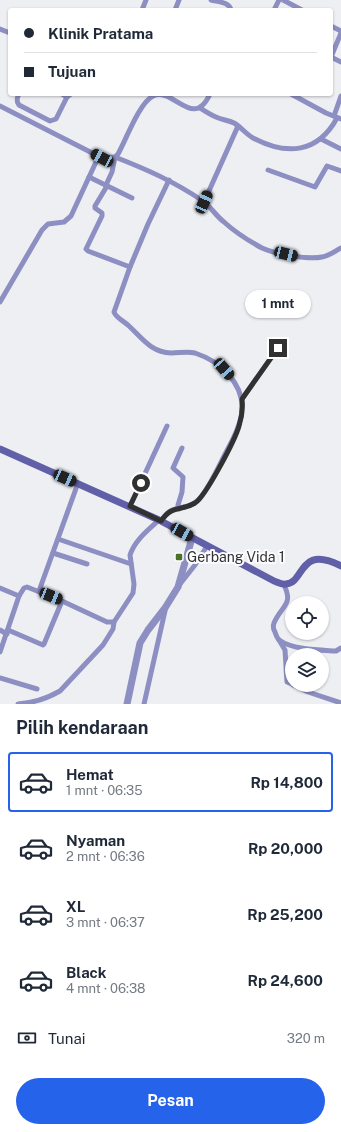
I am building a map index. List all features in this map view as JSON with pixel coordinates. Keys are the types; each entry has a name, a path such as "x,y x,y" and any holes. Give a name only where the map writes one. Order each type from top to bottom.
{"main road":[{"path":"0,449 160,520 207,546 284,585 292,583 306,564 313,560 326,561 341,566"}],"street":[{"path":"211,0 227,4 230,8"},
{"path":"283,0 298,8"},
{"path":"333,52 341,32"},
{"path":"18,96 17,102 19,105 50,121 56,119 67,96"},
{"path":"130,267 86,248 102,216 102,213 95,208 95,206 107,185 116,157 144,105 148,100 155,96"},
{"path":"165,96 184,106 200,108 216,117 238,126 246,134 258,140 286,149 300,148 321,139 328,133 337,118 341,96"},
{"path":"200,108 206,104 209,96"},
{"path":"295,96 337,118"},
{"path":"0,106 102,158"},
{"path":"204,202 238,126"},
{"path":"321,139 341,149"},
{"path":"0,302 42,230 48,224 64,222 70,216 96,162 102,158 116,157 169,180 204,202 224,222 253,242 269,250 314,259 330,255 341,248"},
{"path":"268,170 315,187 327,166 341,171"},
{"path":"89,177 132,198"},
{"path":"18,704 32,703 51,697 60,691 103,645 113,629 114,622 134,589 130,555 140,537 166,513 195,503 200,499 208,487 238,428 243,407 238,387 233,379 218,365 197,354 167,352 153,348 146,344 129,326 115,315 114,312 114,307 130,267 169,180"},
{"path":"242,399 278,348"},
{"path":"130,506 167,426"},
{"path":"179,509 178,505 182,492 183,477 173,468 182,448"},
{"path":"39,591 78,483"},
{"path":"178,587 192,538"},
{"path":"58,539 131,564"},
{"path":"127,704 140,643 178,587 196,565 207,546"},
{"path":"53,553 87,564"},
{"path":"284,585 288,592 288,600 273,628 285,650"},
{"path":"0,652 19,596 24,588 27,587 62,601 107,622 114,622"},
{"path":"0,588 19,596"},
{"path":"0,630 44,644 62,601"},
{"path":"144,704 165,608"},
{"path":"279,640 295,647 336,651 341,648"},
{"path":"0,678 37,689"},
{"path":"308,692 341,703"}],"place":[{"name":"Gerbang Vida 1","path":"179,557"}],"route":[{"path":"141,483 130,506 161,521 166,513 172,510 187,507 200,499 208,487 238,428 243,407 242,399 278,348"}]}
